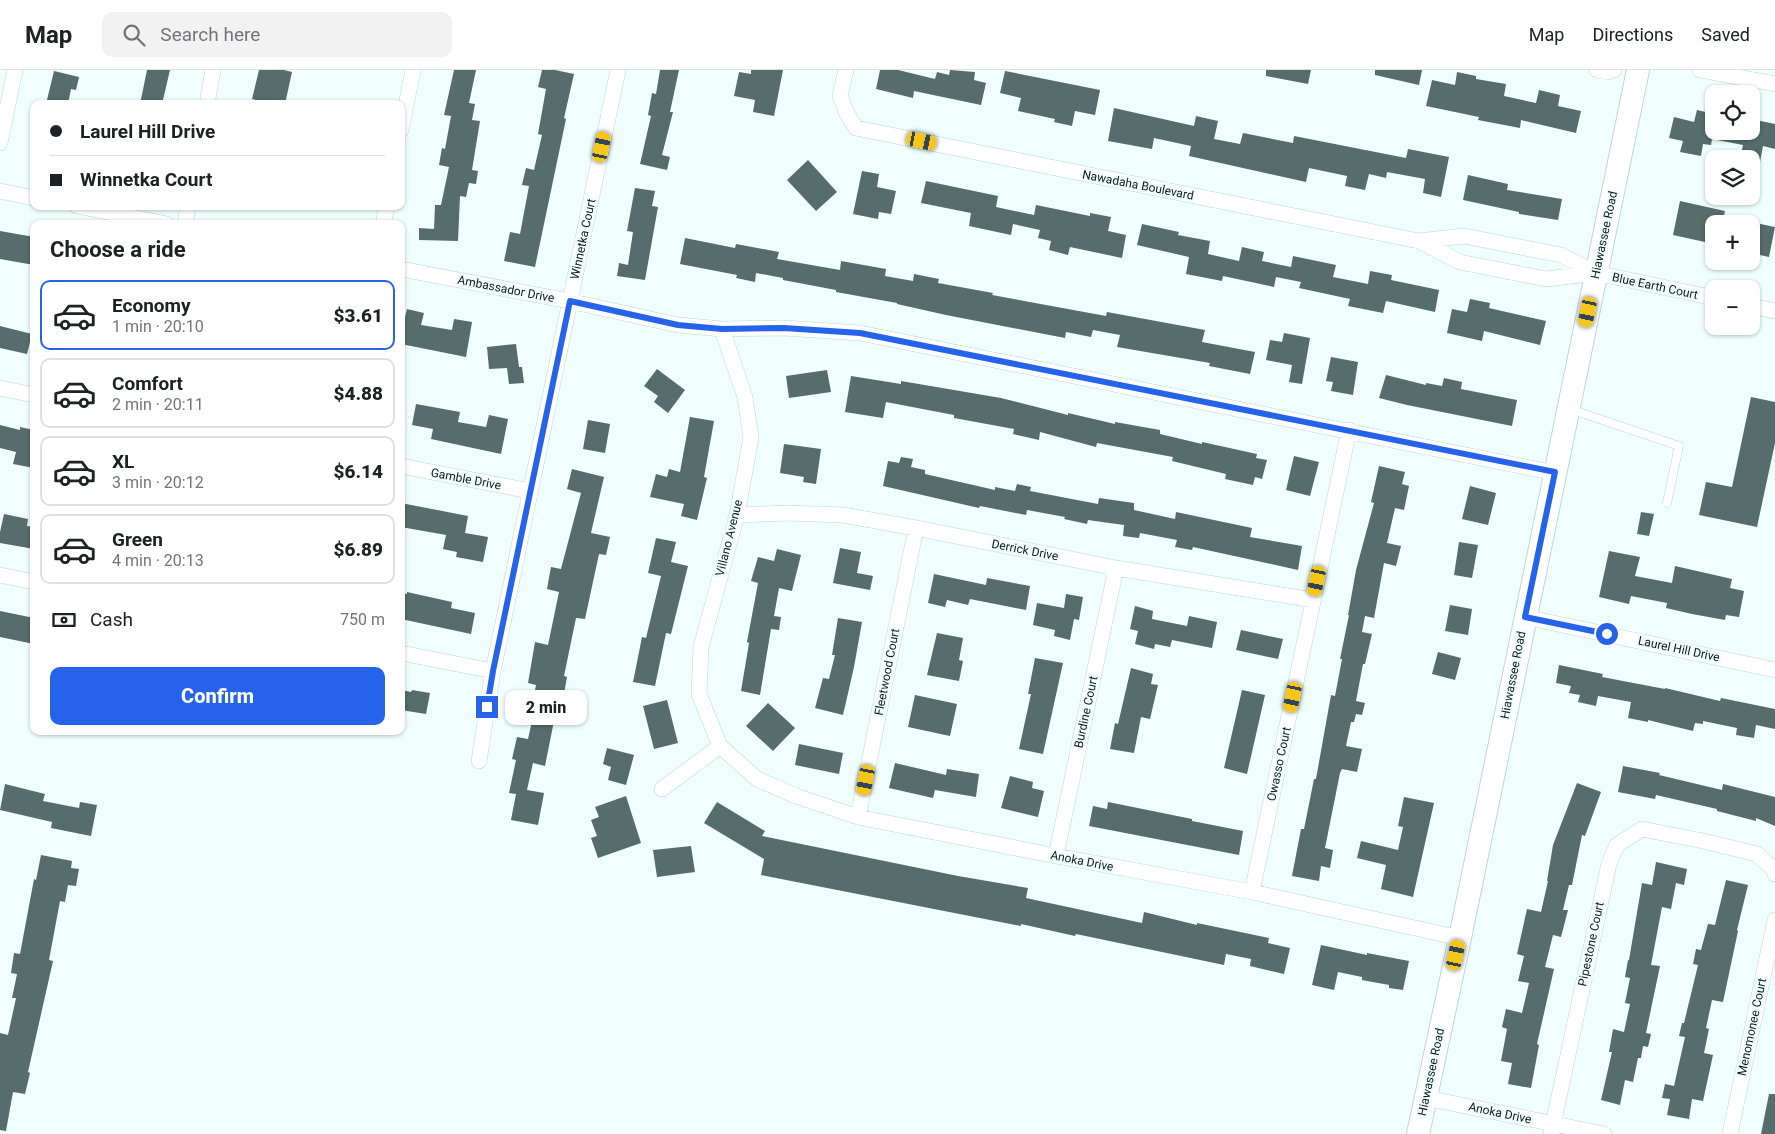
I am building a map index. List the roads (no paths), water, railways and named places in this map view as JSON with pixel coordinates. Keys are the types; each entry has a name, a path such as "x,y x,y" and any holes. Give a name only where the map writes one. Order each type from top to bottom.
{"main road":[{"name":"Hiawassee Road","path":"1418,1134 1638,70"}],"street":[{"path":"0,144 15,70"},
{"path":"208,100 213,70"},
{"path":"405,110 413,70"},
{"name":"Winnetka Court","path":"479,761 493,671 618,70"},
{"name":"Nawadaha Boulevard","path":"846,70 840,96 846,112 856,128 1419,241 1460,262 1546,279 1596,274"},
{"path":"1597,70 1608,72 1614,70"},
{"path":"1700,70 1775,84"},
{"path":"0,191 30,197"},
{"path":"97,210 147,220"},
{"name":"Nawadaha Boulevard","path":"1419,241 1464,236 1561,255 1596,274"},
{"name":"Ambassador Drive","path":"405,270 570,301 678,325 722,329 784,328 860,333 1555,472"},
{"name":"Blue Earth Court","path":"1596,274 1705,296"},
{"path":"1760,308 1775,311"},
{"name":"Villano Avenue","path":"720,746 699,694 701,647 736,516 751,438 745,397 722,329"},
{"path":"0,388 30,394"},
{"name":"Owasso Court","path":"1252,892 1349,430"},
{"name":"Gamble Drive","path":"405,467 530,491"},
{"name":"Derrick Drive","path":"736,516 786,513 843,515 1116,568 1313,600"},
{"name":"Fleetwood Court","path":"858,817 916,528"},
{"name":"Burdine Court","path":"1056,856 1116,568"},
{"path":"0,575 30,581"},
{"name":"Laurel Hill Drive","path":"1525,617 1775,670"},
{"path":"405,655 493,671"},
{"path":"662,789 720,746"},
{"name":"Anoka Drive","path":"720,746 758,779 796,796 858,817 1252,892 1460,938"},
{"name":"Pipestone Court","path":"1552,1129 1609,864 1617,845 1642,830 1702,841 1757,854 1775,874"},
{"name":"Menomonee Court","path":"1730,1134 1775,920"},
{"name":"Anoka Drive","path":"1426,1098 1552,1129 1604,1134"}],"lane":[{"path":"1568,408 1679,446 1667,503"}]}
